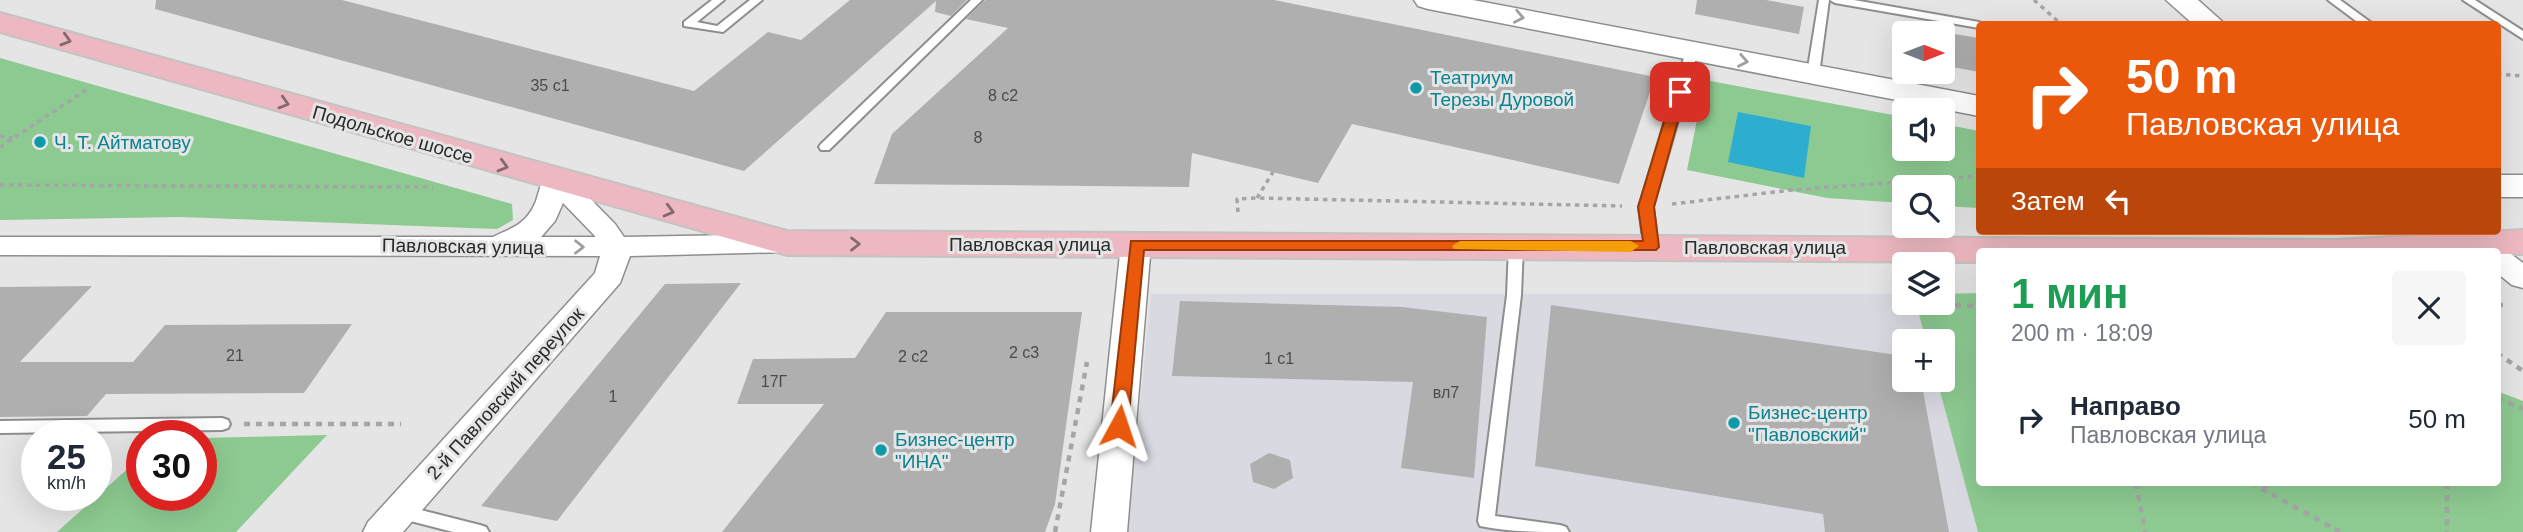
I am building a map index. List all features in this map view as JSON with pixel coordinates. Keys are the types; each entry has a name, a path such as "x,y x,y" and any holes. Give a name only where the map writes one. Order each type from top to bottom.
{"main road":[{"name":"Подольское шоссе","path":"0,22 786,243"},
{"name":"Павловская улица","path":"2433,248 2523,242"},
{"name":"Павловская улица","path":"786,243 1976,249"}],"street":[{"path":"1428,0 1480,5 1692,51 1976,105"},
{"path":"2180,0 2206,21"},
{"path":"487,245 515,240 530,233 540,224 548,209 555,180"},
{"path":"555,180 605,230 617,248"},
{"path":"2501,186 2523,186"},
{"name":"Павловская улица","path":"0,246 487,245 617,248 786,243"},
{"path":"1109,532 1136,244"},
{"name":"2-й Павловский переулок","path":"390,522 609,276 617,248"},
{"path":"2501,261 2523,278"}],"lane":[{"path":"719,0 688,24 719,30 757,0"},
{"path":"825,147 977,0"},
{"path":"1813,74 1824,0"},
{"path":"1835,0 1976,24"},
{"path":"2333,0 2363,21"},
{"path":"2468,0 2500,21"},
{"path":"2501,22 2523,36"},
{"path":"1651,247 1646,207 1692,51"},
{"path":"1516,246 1514,295 1486,521 1560,532"},
{"path":"0,427 222,424"},
{"path":"390,522 480,532"}],"path":[{"path":"2035,0 2058,21"},
{"path":"2501,74 2523,76"},
{"path":"0,147 89,88"},
{"path":"0,136 13,138"},
{"path":"1257,198 1273,172"},
{"path":"1238,212 1237,199 1257,198 1646,207 1792,190 1976,176"},
{"path":"0,185 433,187"},
{"path":"1955,306 1976,306"},
{"path":"1055,532 1089,353"},
{"path":"2501,356 2523,371"},
{"path":"2501,400 2523,411"},
{"path":"222,424 401,424"},
{"path":"2137,486 2145,532"},
{"path":"2257,486 2340,532"},
{"path":"2263,489 2266,486"},
{"path":"2447,486 2447,532"}],"shaded area":[{"path":"1151,294 1892,294 1892,315 1919,315 1923,329 1892,329 1892,392 1940,392 1978,532 1127,532"}],"green space":[{"path":"0,58 512,204 513,220 497,229 181,217 0,220"},
{"path":"1705,80 1892,115 1892,161 1955,161 1955,126 1976,130 1976,208 1955,207 1955,175 1892,175 1892,202 1827,198 1687,170"},
{"path":"1976,293 1976,486 2501,486 2501,393 2523,401 2523,532 1978,532 1940,392 1955,392 1955,329 1923,329 1919,315 1955,315 1955,294"},
{"path":"327,435 236,532 57,532 80,511 112,511 112,483 126,470 126,511 217,511 217,438"}],"water":[{"path":"1738,112 1811,126 1804,178 1728,162"}],"building":[{"path":"156,0 342,0 694,91 768,32 801,40 850,0 967,0 951,16 935,12 936,1 744,171 155,9"},
{"path":"985,0 1274,0 1655,77 1619,184 1352,124 1318,183 1192,153 1189,187 874,184 892,134 1008,28 966,19"},
{"path":"1697,0 1766,0 1804,7 1799,34 1695,14"},
{"path":"1955,34 1976,38 1976,71 1955,67"},
{"path":"741,283 557,521 481,506 665,284"},
{"path":"92,286 20,362 133,362 165,325 352,324 304,393 106,394 87,416 0,417 0,287"},
{"path":"1180,301 1402,307 1487,317 1474,478 1401,468 1413,382 1172,376"},
{"name":"Бизнес-центр \"Павловский\"","path":"1551,305 1892,354 1892,392 1923,392 1949,532 1825,532 1823,514 1535,466"},
{"path":"886,312 1082,312 1055,504 1045,532 722,532 824,404 737,404 753,359 855,358"},
{"path":"1269,453 1290,460 1293,478 1274,489 1253,482 1250,464"}],"slow traffic":[{"path":"1460,246 1631,246"}],"place":[{"name":"Театриум Терезы Дуровой","path":"1416,88"},
{"name":"Ч. Т. Айтматову","path":"40,142"},
{"name":"Бизнес-центр \"Павловский\"","path":"1734,423"},
{"name":"Бизнес-центр \"ИНА\"","path":"881,450"}],"route":[{"path":"1119,426 1136,244 1651,247 1646,207 1680,92"}]}
